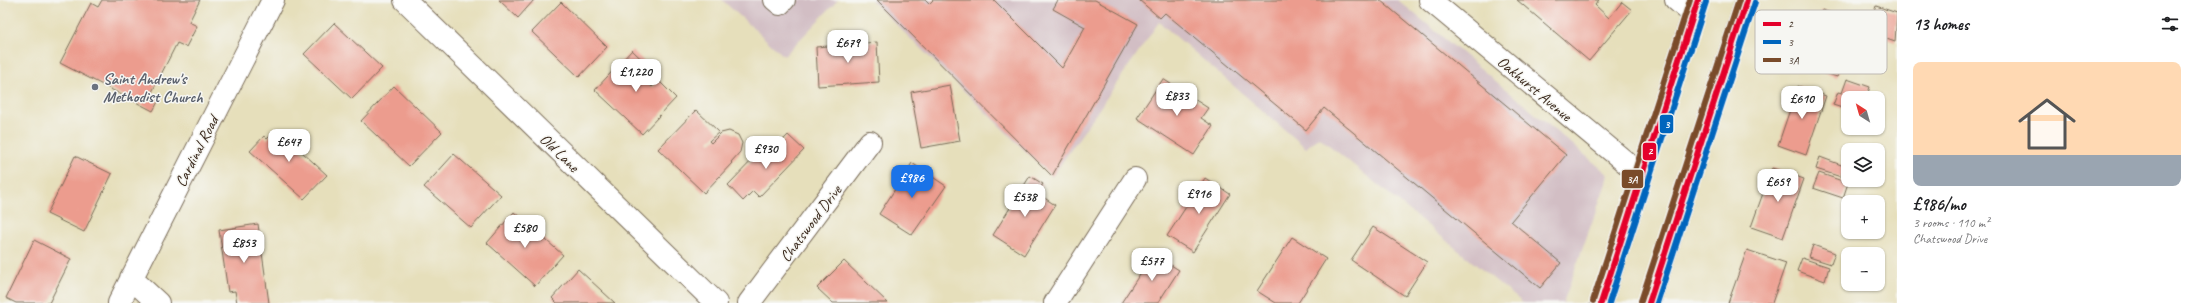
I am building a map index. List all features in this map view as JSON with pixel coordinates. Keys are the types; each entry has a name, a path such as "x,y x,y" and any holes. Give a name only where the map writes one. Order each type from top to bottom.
{"street":[{"name":"Cardinal Road","path":"119,303 273,0"},
{"name":"Old Lane","path":"405,0 716,303"},
{"name":"Oakhurst Avenue","path":"1430,0 1641,175"},
{"path":"1649,303 1746,0"},
{"path":"1601,303 1696,8"},
{"name":"Chatswood Drive","path":"749,303 870,142"},
{"path":"1055,303 1135,179"},
{"path":"131,278 158,303"}],"lane":[{"path":"774,0 780,5 785,0"},
{"path":"1675,0 1696,8"}],"shaded area":[{"path":"722,0 838,0 784,56"},
{"path":"871,0 1398,0 1609,175 1563,303 1523,303 1319,137 1306,148 1159,22 1052,177"}],"building":[{"name":"Saint Andrew's Methodist Church","path":"102,0 200,0 189,22 197,26 186,47 177,43 150,96 159,100 153,111 60,63 91,3 98,7"},
{"path":"499,0 534,0 518,18"},
{"path":"877,0 925,0 929,4 933,0 994,0 1062,68 1085,27 1053,9 1058,0 1095,0 1138,24 1052,176"},
{"path":"1139,0 1380,0 1566,155 1511,221 1561,263 1540,288 1324,108 1306,130 1165,13 1160,18"},
{"path":"1517,0 1599,0 1595,5 1609,18 1622,2 1632,10 1589,61"},
{"path":"561,2 607,47 579,77 532,32"},
{"path":"1876,6 1897,13 1895,42 1887,39 1887,10 1875,10"},
{"path":"334,23 382,68 352,99 304,54"},
{"path":"877,42 879,82 818,86 816,47"},
{"path":"632,50 656,73 647,82 652,87 658,80 676,98 642,134 595,90"},
{"path":"1828,74 1838,74 1837,77"},
{"path":"1163,79 1208,108 1201,118 1213,126 1194,155 1137,118"},
{"path":"1847,79 1870,87 1869,91 1843,91"},
{"path":"950,85 960,141 921,148 911,92"},
{"path":"394,86 442,132 409,166 361,121"},
{"path":"1798,86 1826,96 1806,155 1778,145"},
{"path":"1838,92 1841,93 1841,108 1833,105"},
{"path":"696,110 719,132 709,141 711,143 721,133 729,131 738,135 742,143 740,152 731,162 732,163 704,193 658,149"},
{"path":"277,129 327,175 304,199 250,151 264,136 267,139"},
{"path":"788,135 804,150 759,197 753,191 743,201 728,185 758,154 764,160"},
{"path":"454,154 501,195 471,228 424,187"},
{"path":"75,156 112,174 84,232 47,214"},
{"path":"1820,157 1841,165 1841,177 1816,169"},
{"path":"912,163 946,186 912,235 879,214"},
{"path":"1772,168 1804,179 1783,238 1751,227"},
{"path":"1819,173 1841,181 1841,187 1847,187 1844,195 1841,195 1841,197 1813,188"},
{"path":"1030,176 1043,184 1037,193 1055,205 1024,255 993,235"},
{"path":"1205,178 1230,194 1193,252 1167,236"},
{"path":"514,212 563,255 535,286 487,243"},
{"path":"258,224 269,303 237,303 235,291 228,292 219,230"},
{"path":"1373,227 1427,262 1405,296 1351,260"},
{"path":"1292,237 1326,259 1298,303 1276,303 1257,291"},
{"path":"34,240 71,259 49,303 16,303 6,298"},
{"path":"1813,245 1835,253 1831,264 1809,257"},
{"path":"1747,250 1786,263 1772,303 1728,303"},
{"path":"1153,254 1179,270 1158,303 1121,303"},
{"path":"1802,258 1829,267 1825,281 1797,271"},
{"path":"844,261 888,303 833,303 817,288"},
{"path":"578,269 615,303 557,303 552,298"}],"transit line":[{"name":"3A","path":"1593,301 1690,0"},
{"name":"2","path":"1601,303 1698,0"},
{"name":"3A","path":"1641,301 1739,0"},
{"name":"2","path":"1649,303 1747,0"},
{"name":"3","path":"1609,303 1706,2"},
{"name":"3","path":"1657,303 1755,2"}],"place":[{"name":"Saint Andrew's Methodist Church","path":"95,87"}]}
